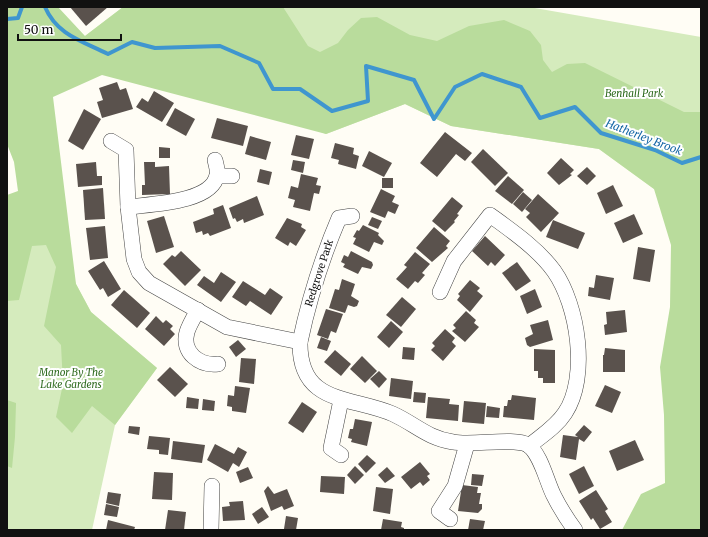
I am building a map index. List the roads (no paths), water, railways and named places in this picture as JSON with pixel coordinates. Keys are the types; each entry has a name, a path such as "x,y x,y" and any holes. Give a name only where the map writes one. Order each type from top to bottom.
{"street":[{"path":"111,141 126,150 128,207 134,259 139,272 155,287 227,327 300,342"},
{"path":"128,207 192,198 224,176 215,160"},
{"path":"440,292 454,261 485,211 525,242 554,272 568,302 577,339 579,368 573,398 558,422 529,446 536,454 554,497 574,530"},
{"name":"Redgrove Park","path":"352,216 339,218 328,244 310,298 300,342 302,363 311,380 325,393 341,400 383,410 395,415 425,434 439,439 467,444 517,442 529,446"},
{"path":"198,310 186,335 188,349 192,356 204,364 218,364"},
{"path":"341,400 331,448 342,455"},
{"path":"450,519 439,511 455,486 467,444"},
{"path":"211,530 212,486"}],"waterway":[{"name":"Hatherley Brook","path":"7,19 18,18 22,7"},
{"name":"Hatherley Brook","path":"45,7 50,17 63,31 108,54 132,42 155,48 220,46 259,63 273,89 300,89 332,111 368,101 366,66 414,80 434,119 455,87 482,74 521,87 540,118 575,107 601,133 655,150 682,163 701,157"}],"park label":[{"name":"Benhall Park","path":"634,93"},
{"name":"Manor By The Lake Gardens","path":"71,378"}]}
